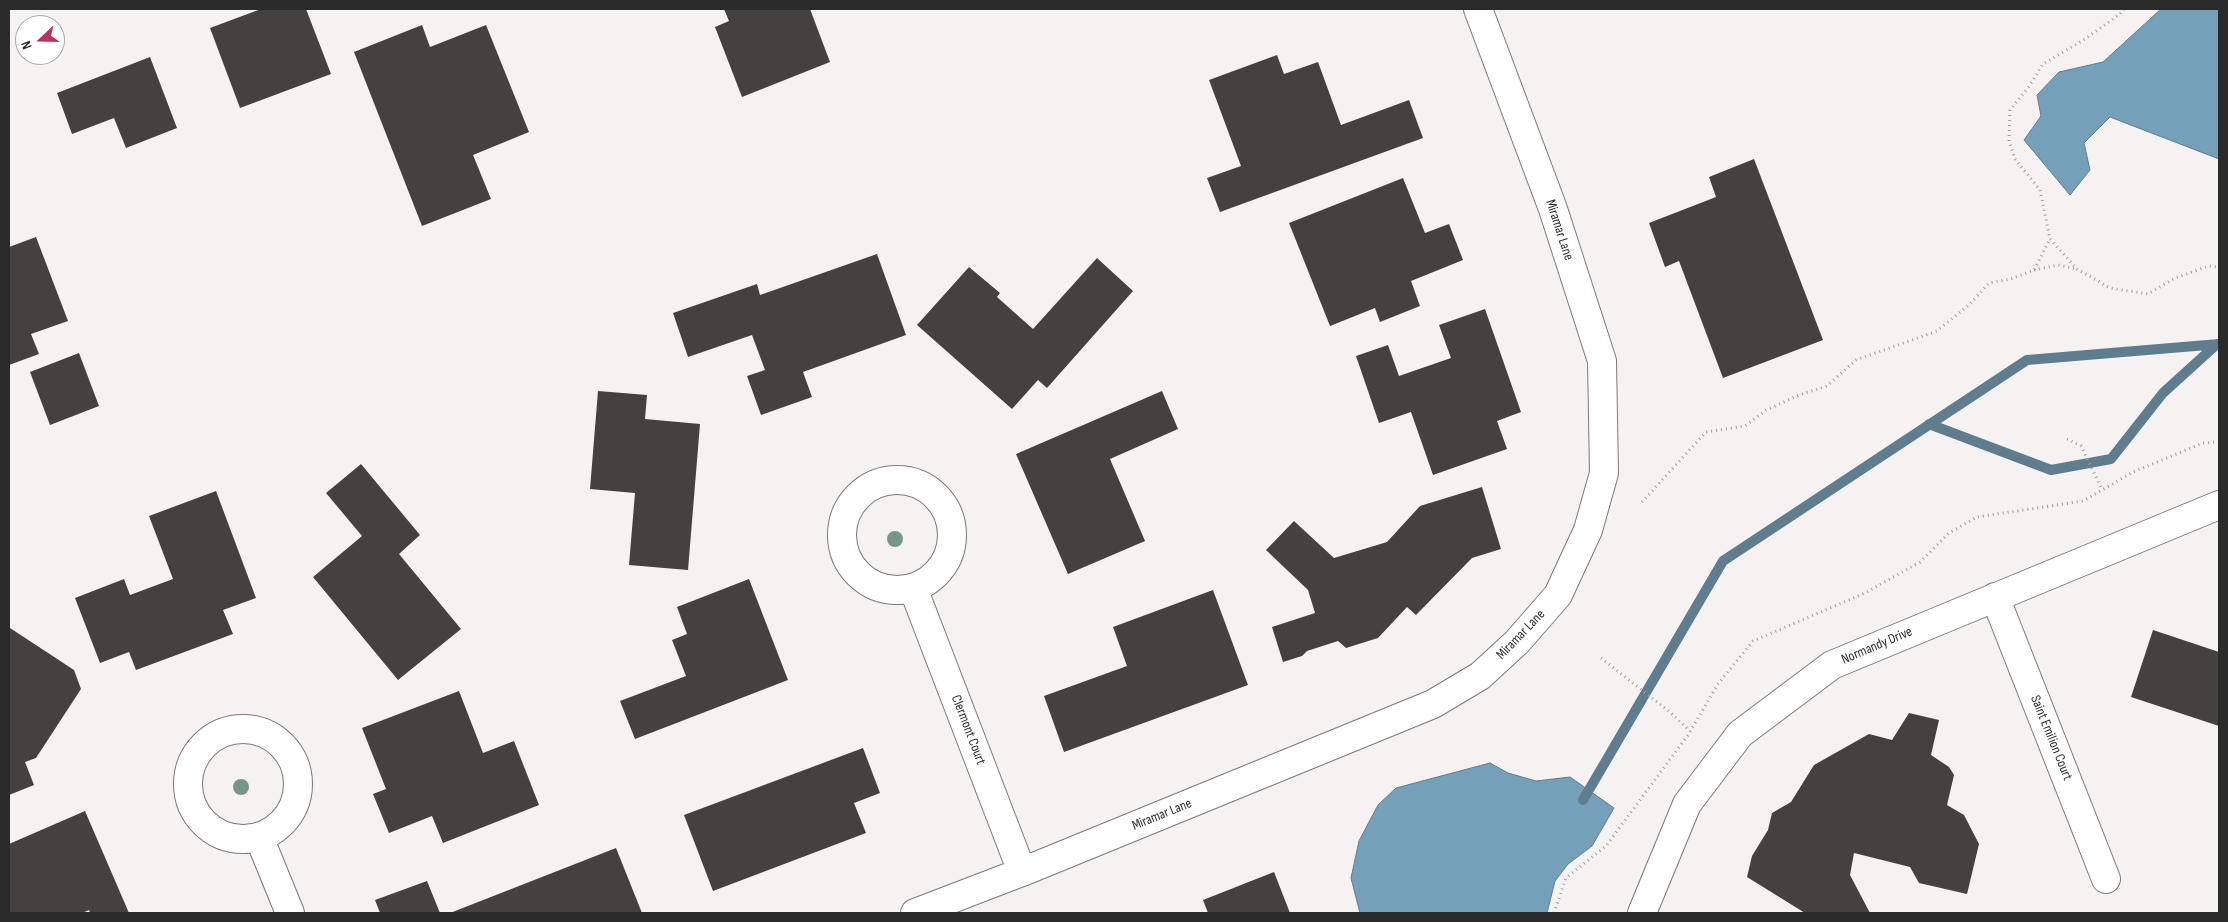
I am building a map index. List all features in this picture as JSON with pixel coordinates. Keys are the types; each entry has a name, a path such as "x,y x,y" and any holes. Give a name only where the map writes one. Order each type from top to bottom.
{"street":[{"name":"Miramar Lane","path":"915,913 1022,872 1433,704 1480,676 1517,642 1558,595 1588,530 1604,473 1602,361 1553,209 1478,9"},
{"name":"Normandy Drive","path":"1642,913 1687,804 1740,734 1832,665 2219,505"},
{"name":"Clermont Court","path":"913,588 1022,872"},
{"name":"Saint Emilion Court","path":"1995,597 2106,879"},
{"path":"259,837 290,913"}],"path":[{"path":"2077,269 2050,239 2040,190 2015,159 2009,141 2010,110 2028,88 2043,64 2085,40 2124,9"},
{"path":"2034,270 2050,239"},
{"path":"1642,502 1706,432 1745,426 1766,410 1799,395 1827,386 1856,360 1937,332 1970,304 1989,283 2010,280 2034,270 2058,265 2077,269 2110,288 2148,294 2175,278 2209,266 2219,267"},
{"path":"2067,438 2081,446 2102,489"},
{"path":"1601,658 1670,712 1690,731"}],"water":[{"path":"2161,9 2219,9 2219,159 2110,117 2084,143 2090,170 2070,195 2024,140 2041,116 2037,95 2059,72 2103,62"},
{"path":"1490,763 1508,773 1536,781 1570,777 1614,808 1592,846 1568,864 1555,881 1547,913 1360,913 1351,878 1359,841 1378,805 1396,788"}],"building":[{"path":"261,9 306,9 331,74 240,108 210,28"},
{"path":"724,9 810,9 830,62 742,97 715,27 729,21"},
{"path":"422,25 430,47 486,25 529,132 473,155 491,199 422,226 354,52"},
{"path":"1277,55 1284,74 1318,62 1341,125 1409,100 1423,138 1220,212 1207,178 1241,166 1209,80"},
{"path":"150,57 177,128 126,148 114,118 72,134 57,93"},
{"path":"1754,159 1823,340 1723,378 1679,261 1665,267 1649,223 1716,197 1709,177"},
{"path":"1403,178 1425,233 1449,224 1463,260 1411,281 1420,306 1380,322 1375,308 1330,326 1289,223"},
{"path":"36,237 68,321 31,334 39,354 9,365 9,247"},
{"path":"877,254 906,335 803,372 812,397 761,415 747,376 765,370 752,335 688,357 673,313 757,284 760,295"},
{"path":"1097,258 1133,291 1047,388 1038,380 1012,409 917,325 969,267 1000,293 997,297 1033,329"},
{"path":"1485,309 1521,412 1497,421 1507,449 1433,475 1411,412 1379,423 1356,356 1388,345 1399,376 1451,358 1439,325"},
{"path":"79,353 99,406 50,425 30,372"},
{"path":"598,391 647,395 645,419 700,424 688,570 629,565 635,493 590,489"},
{"path":"1162,391 1178,429 1110,459 1145,541 1068,574 1016,454"},
{"path":"361,464 420,535 399,554 461,629 398,680 313,577 362,536 326,493"},
{"path":"1482,487 1501,549 1472,558 1416,615 1407,607 1378,638 1346,648 1338,641 1307,651 1302,656 1283,662 1272,627 1315,613 1308,590 1266,550 1294,521 1334,558 1387,542 1420,506"},
{"path":"216,491 256,598 223,610 233,634 136,670 129,652 100,663 75,598 124,579 130,595 173,579 149,516"},
{"path":"749,579 788,680 635,739 620,701 686,676 672,640 687,634 677,607"},
{"path":"1213,590 1248,685 1064,752 1044,696 1127,666 1113,627"},
{"path":"10,628 74,670 81,689 36,758 25,762 34,785 9,795"},
{"path":"2153,630 2219,652 2219,726 2131,697"},
{"path":"459,691 483,753 514,741 539,805 443,843 432,816 389,833 373,794 386,789 362,728"},
{"path":"1909,713 1939,720 1931,755 1949,767 1954,775 1947,805 1964,815 1979,844 1967,894 1919,883 1910,867 1854,853 1850,875 1870,913 1805,913 1747,877 1752,856 1768,830 1772,813 1791,802 1814,765 1869,734 1892,740"},
{"path":"863,748 880,793 854,803 866,833 713,891 684,815"},
{"path":"85,811 129,913 90,913 89,910 82,913 9,913 9,844"},
{"path":"616,848 642,913 450,913"},
{"path":"1274,872 1290,913 1208,913 1203,900"},
{"path":"427,881 440,913 380,913 375,900"}],"waterway":[{"path":"1929,424 2051,470 2111,459 2163,393 2217,344"},
{"path":"1583,800 1723,561 2027,360 2219,344"}]}
